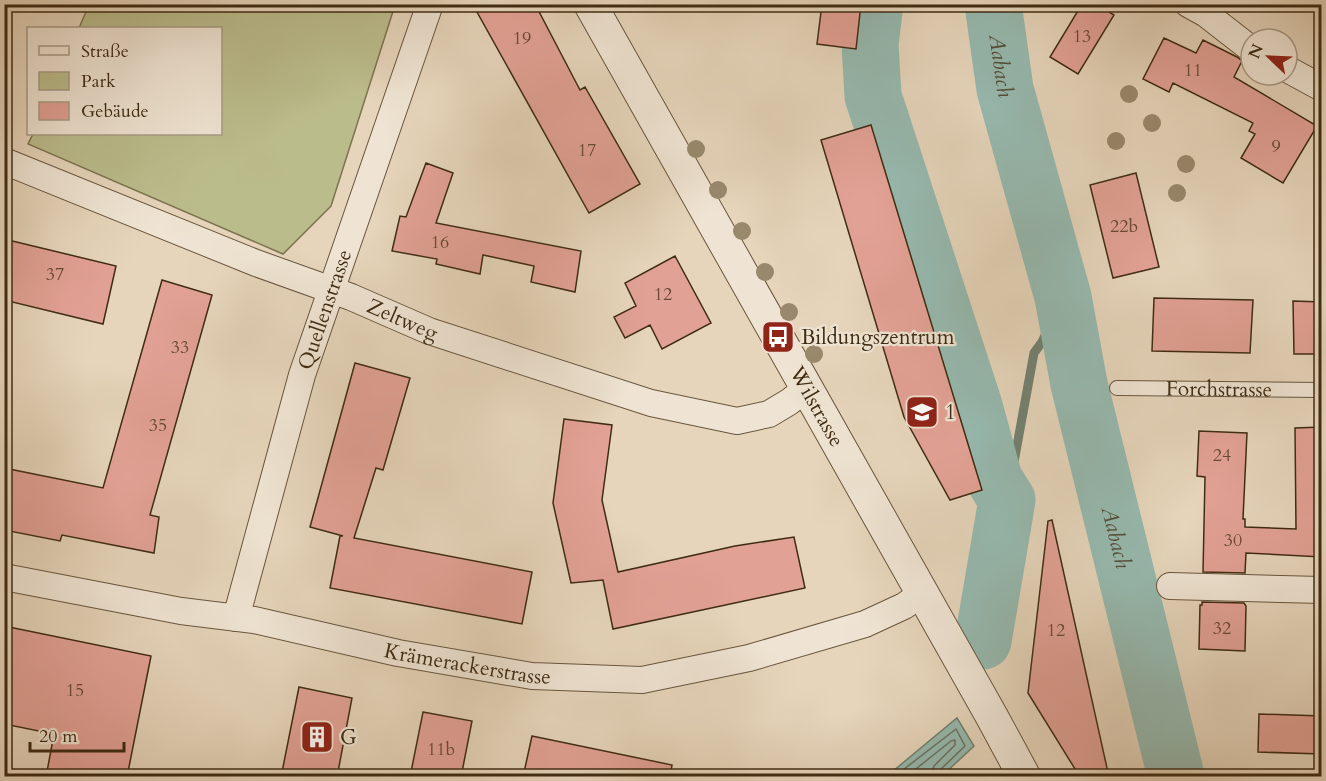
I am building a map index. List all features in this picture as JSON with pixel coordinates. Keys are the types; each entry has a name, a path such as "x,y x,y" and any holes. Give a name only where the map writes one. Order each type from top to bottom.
{"street":[{"name":"Quellenstrasse","path":"236,618 302,375 430,4"},
{"name":"Wilstrasse","path":"590,4 1024,777"},
{"path":"1188,4 1206,14 1239,40"},
{"path":"1299,76 1322,88"},
{"name":"Zeltweg","path":"4,161 256,263 333,289 429,331 651,403 737,420 769,414 807,388"},
{"name":"Krämerackerstrasse","path":"4,577 181,611 254,620 398,653 532,676 642,680 749,658 865,624 904,606 922,593"},
{"path":"1170,586 1322,590"}],"lane":[{"name":"Forchstrasse","path":"1117,388 1322,390"}],"green space":[{"path":"89,5 395,5 331,206 283,254 28,144 32,135 222,135 222,27 79,27"}],"water":[{"path":"957,718 974,746 942,776 887,776"}],"building":[{"path":"491,4 535,4 580,90 585,87 640,184 589,213 477,12"},
{"path":"822,4 861,4 856,49 817,44"},
{"path":"1082,4 1096,4 1114,15 1078,74 1050,57"},
{"path":"1164,38 1196,53 1203,40 1239,59 1239,67 1234,77 1239,80 1239,87 1251,87 1317,126 1283,183 1241,158 1255,134 1249,131 1253,123 1173,83 1169,92 1143,79"},
{"path":"871,125 982,490 950,500 904,417 821,140"},
{"path":"426,163 453,173 436,223 581,251 575,292 531,282 534,266 483,255 480,274 436,264 437,259 392,251 400,216 406,217"},
{"path":"1136,173 1159,267 1113,278 1090,185"},
{"path":"4,239 116,266 103,324 4,300"},
{"path":"675,256 711,323 662,349 650,325 625,338 614,317 636,306 625,283"},
{"path":"162,280 212,295 150,515 159,517 154,553 62,535 60,541 4,530 4,468 103,488"},
{"path":"1154,298 1253,300 1250,353 1152,351"},
{"path":"1293,301 1322,302 1322,354 1294,354"},
{"path":"355,363 410,378 383,470 376,468 354,538 532,572 522,624 330,588 340,536 343,536 310,527"},
{"path":"564,419 612,425 602,500 618,572 735,546 794,537 805,588 613,629 603,580 571,583 553,503"},
{"path":"1322,427 1322,557 1246,553 1245,573 1203,572 1205,477 1197,476 1199,431 1247,433 1243,519 1245,519 1245,527 1296,529 1295,428"},
{"path":"1052,520 1109,777 1080,777 1028,693 1048,521"},
{"path":"1202,602 1244,603 1246,606 1245,651 1199,649 1200,605"},
{"path":"4,626 151,656 127,777 46,777 54,734 4,724"},
{"name":"G","path":"299,687 352,698 337,777 281,777"},
{"path":"423,712 472,721 461,777 410,777"},
{"path":"1259,714 1322,716 1322,754 1258,752"},
{"path":"532,736 672,765 670,777 523,777"}],"waterway":[{"path":"875,4 870,44 873,96 974,406 994,479 1007,500 983,641"},
{"name":"Aabach","path":"993,4 1005,89 1063,297 1079,384 1176,776"},
{"name":"Aabach","path":"1007,500 1034,353 1042,342 1063,297"}],"place":[{"name":"Bildungszentrum","path":"778,337"},
{"name":"1","path":"922,412"},
{"name":"G","path":"317,737"}]}
